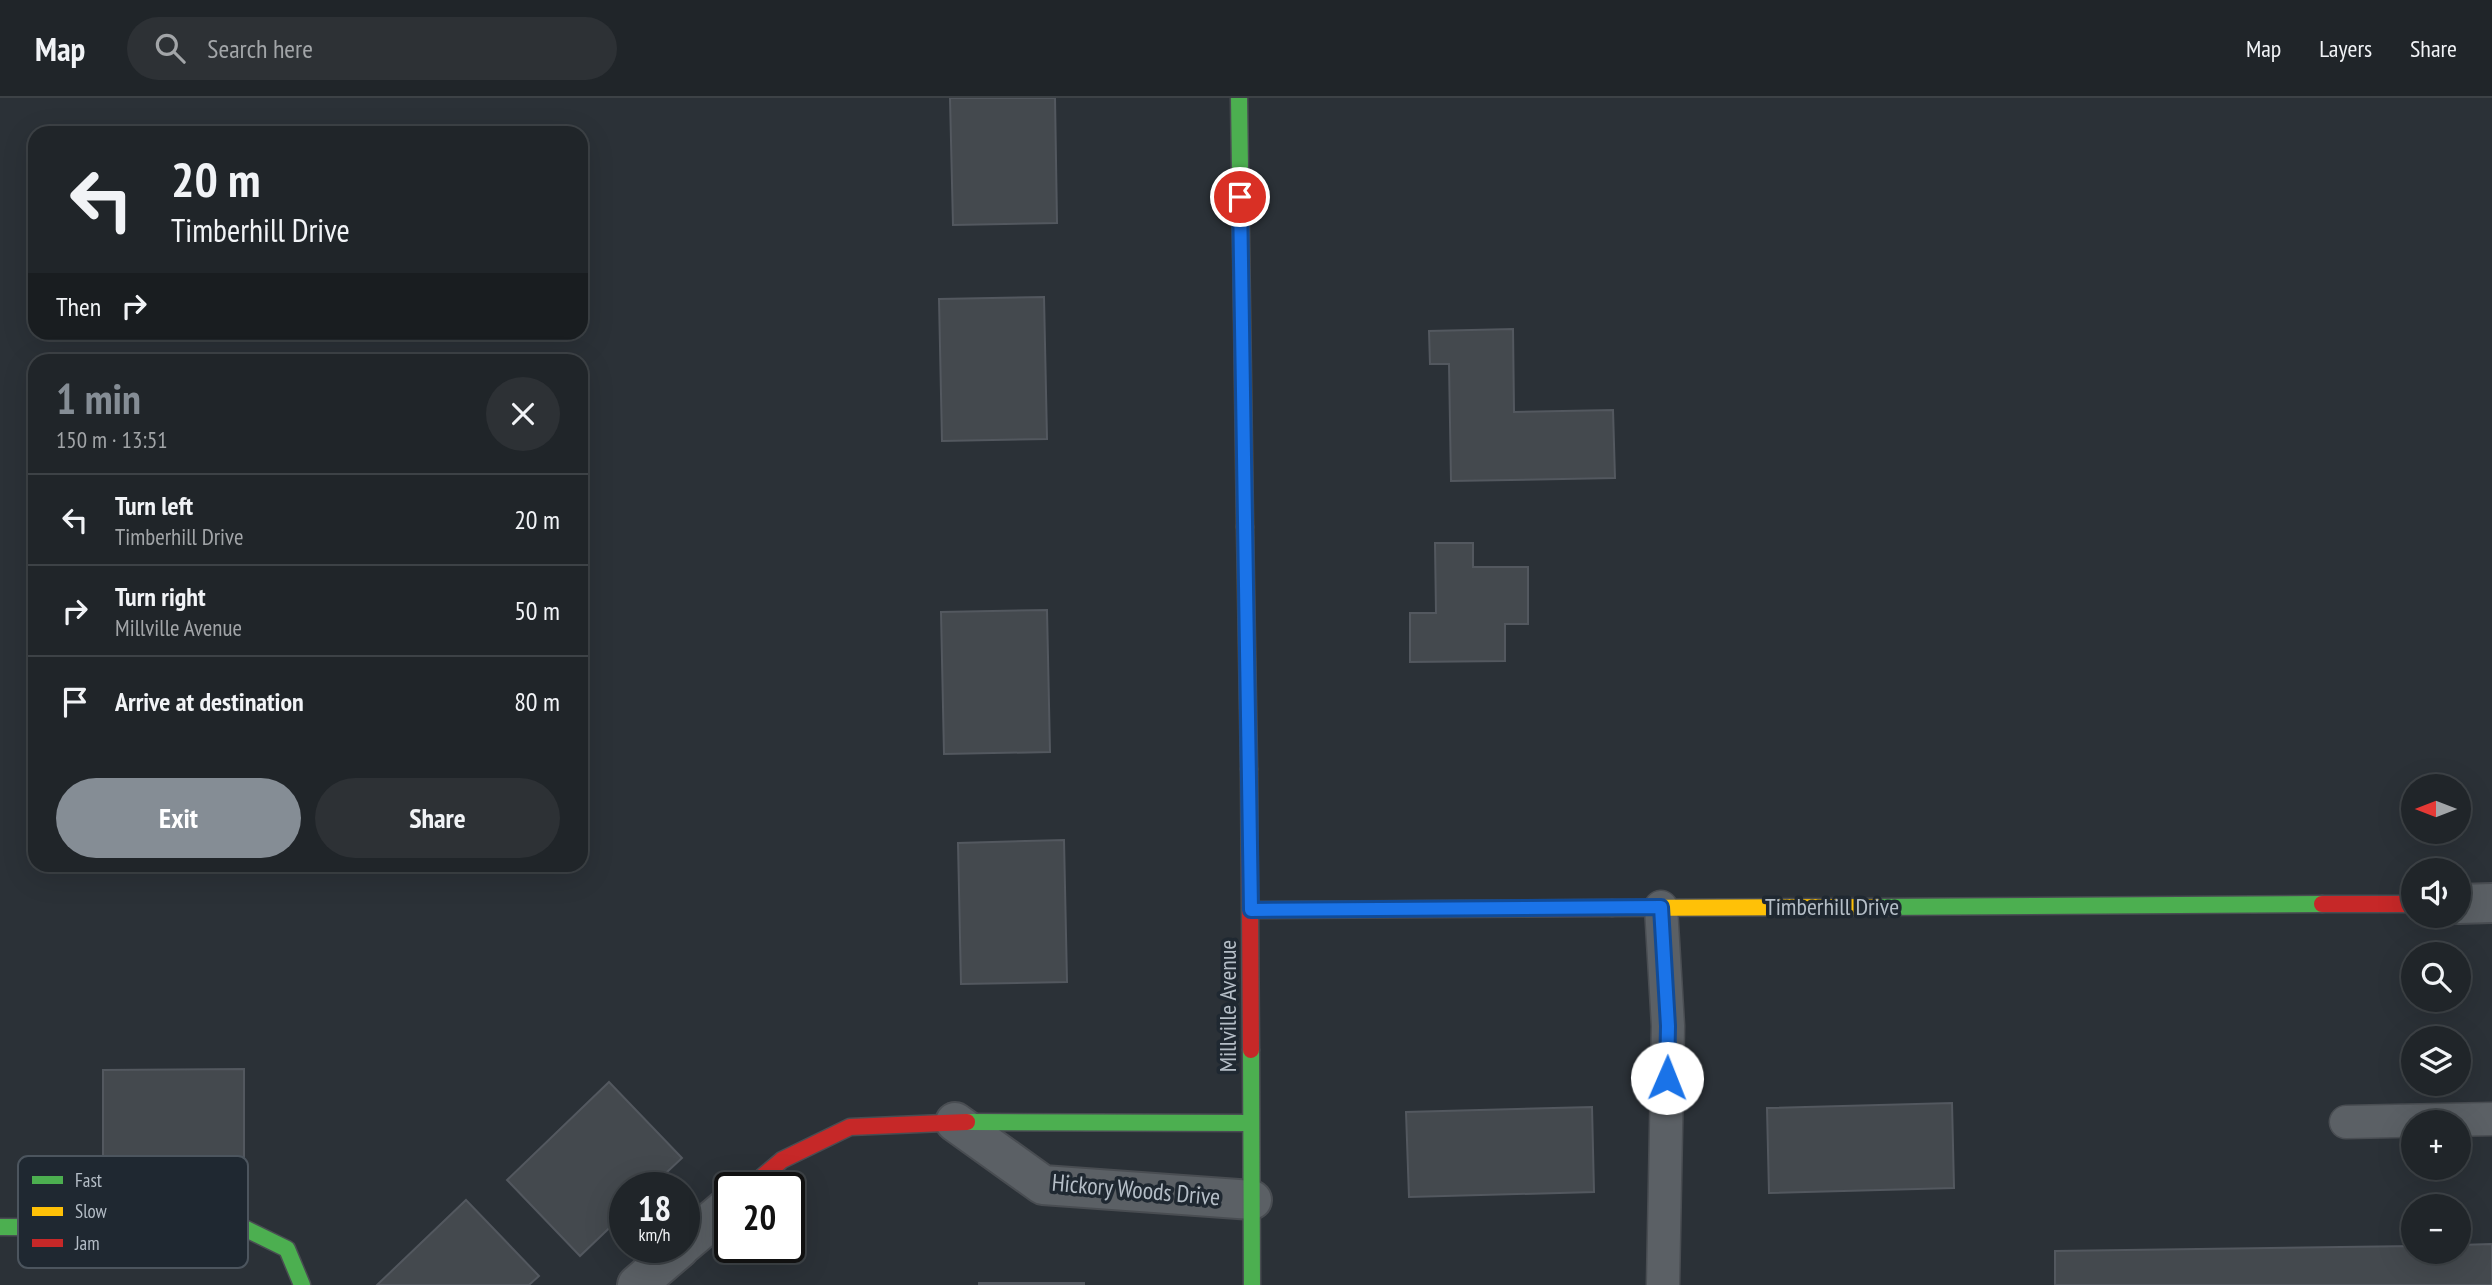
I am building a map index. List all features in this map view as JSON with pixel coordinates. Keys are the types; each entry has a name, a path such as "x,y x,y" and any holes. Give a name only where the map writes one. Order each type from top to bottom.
{"street":[{"name":"Millville Avenue","path":"1239,98 1251,910 1252,1285"},
{"name":"Timberhill Drive","path":"1251,910 2401,904"},
{"path":"2471,904 2492,904"},
{"path":"768,1172 782,1160 850,1127 954,1122 1251,1123"},
{"name":"Hickory Woods Drive","path":"954,1122 1043,1185 1252,1200"},
{"path":"700,1230 714,1219"},
{"path":"0,1227 18,1227"},
{"path":"248,1230 287,1249 302,1285"},
{"path":"637,1285 663,1263"}],"lane":[{"path":"1661,907 1668,1026 1663,1285"},
{"path":"2346,1122 2492,1119"}],"building":[{"path":"950,98 1055,98 1057,223 953,225"},
{"path":"1044,297 1047,439 942,441 939,299"},
{"path":"1513,329 1514,412 1613,410 1615,478 1451,481 1449,364 1430,364 1429,331"},
{"path":"1435,543 1473,543 1473,567 1528,567 1528,624 1505,624 1505,661 1410,662 1410,613 1436,613"},
{"path":"1047,610 1050,752 944,754 941,612"},
{"path":"1064,840 1067,982 961,984 958,843"},
{"path":"244,1069 244,1156 103,1156 103,1070"},
{"path":"609,1082 682,1158 667,1172 609,1172 609,1228 580,1256 507,1180"},
{"path":"1952,1103 1954,1188 1769,1193 1767,1108"},
{"path":"1592,1107 1594,1192 1409,1197 1406,1112"},
{"path":"466,1200 539,1276 529,1285 377,1285"},
{"path":"2492,1244 2492,1285 2055,1285 2055,1251 2401,1246 2401,1264 2471,1264 2471,1245"},
{"path":"1084,1283 1084,1285 979,1285"}],"traffic: fast":[{"path":"1239,98 1245,527"},
{"path":"1877,907 2322,904"},
{"path":"1251,1050 1252,1285"},
{"path":"967,1122 1251,1123"},
{"path":"0,1227 18,1227"},
{"path":"248,1230 287,1249 302,1285"}],"traffic: slow":[{"path":"1245,527 1249,769"},
{"path":"1612,908 1877,907"}],"traffic: jam":[{"path":"1249,769 1251,1050"},
{"path":"2322,904 2401,904"},
{"path":"1251,910 1612,908"},
{"path":"768,1172 782,1160 850,1127 967,1122"}],"route":[{"path":"1240,197 1251,910 1661,907 1668,1026 1667,1078"}]}
